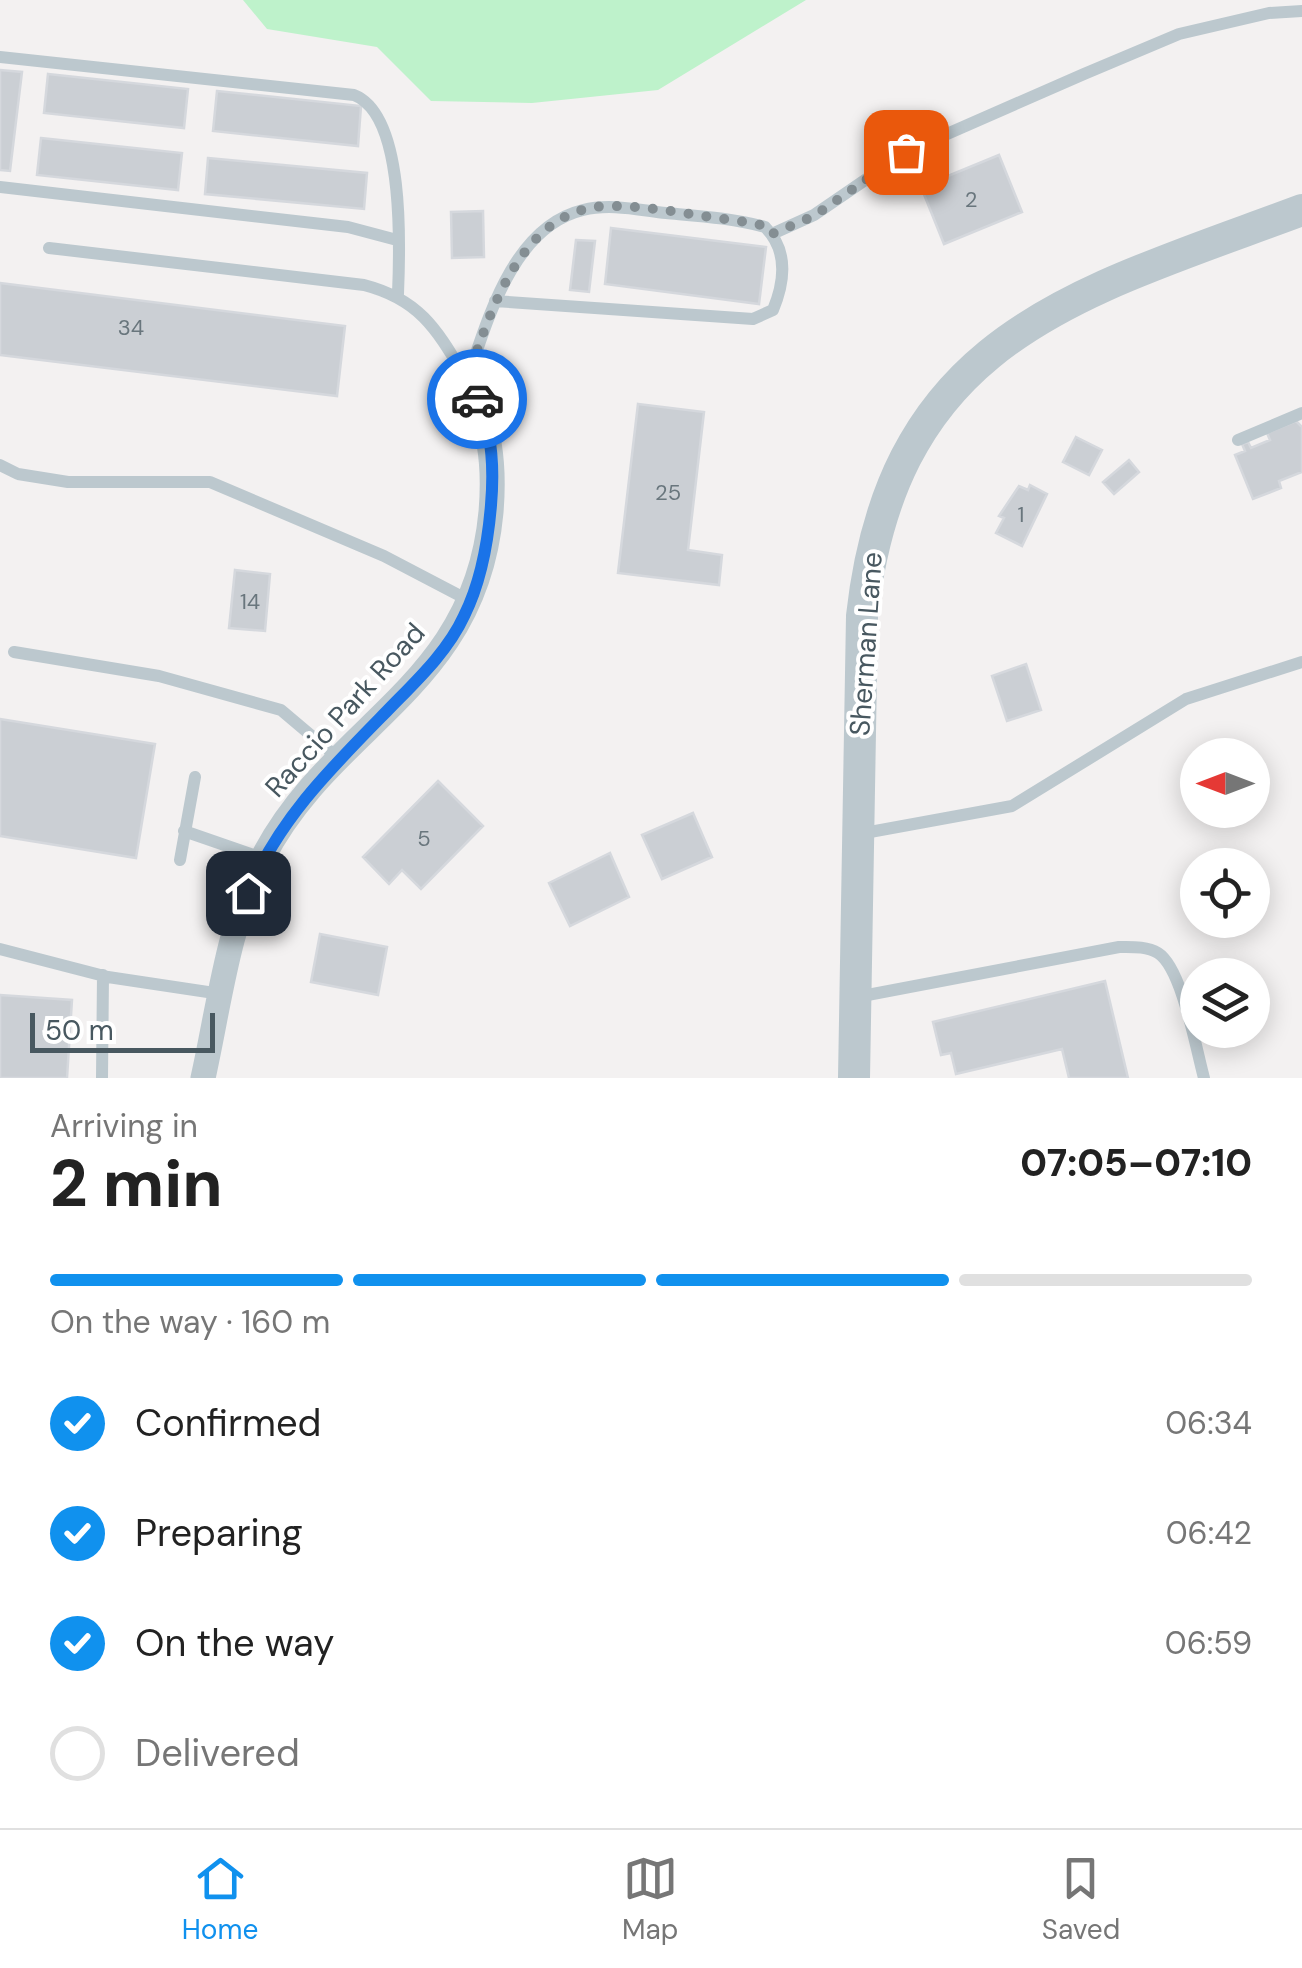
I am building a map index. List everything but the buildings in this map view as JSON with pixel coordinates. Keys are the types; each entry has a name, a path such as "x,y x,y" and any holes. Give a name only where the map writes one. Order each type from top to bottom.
{"street":[{"name":"Sherman Lane","path":"854,1078 860,663 868,564 894,477 928,419 964,376 1039,316 1120,278 1302,210"},
{"name":"Raccio Park Road","path":"203,1078 243,907 262,858 305,796 442,650 470,601 488,536 494,480 488,429 467,380"}],"lane":[{"path":"772,234 814,216 906,152 1178,34 1269,13 1302,10"},
{"path":"0,57 354,95 368,101 386,131 398,199 398,294"},
{"path":"0,186 348,227 397,240"},
{"path":"467,380 496,301 526,249 555,222 580,210 608,206 765,226 772,234 783,268 773,310 762,317 732,320 496,301"},
{"path":"48,248 364,285 398,294 436,330 467,380"},
{"path":"1238,440 1302,413"},
{"path":"0,465 18,474 68,482 210,482 384,556 470,601"},
{"path":"14,652 159,676 281,710 339,759"},
{"path":"856,834 1012,806 1186,699 1302,662"},
{"path":"180,860 194,777"},
{"path":"184,832 262,858"},
{"path":"854,997 1119,947 1139,947 1159,953 1175,975 1204,1078"},
{"path":"0,949 103,975 221,994"},
{"path":"102,1078 103,975"}],"green space":[{"path":"243,0 806,0 658,90 532,103 431,101 377,47 267,29"}],"way so far":[{"path":"477,399 467,380 496,301 526,249 555,222 580,210 608,206 747,222 765,226 772,234 814,216 906,152"}],"route":[{"path":"248,893 262,858 305,796 414,684 464,617 488,536 494,480 488,429 477,399"}]}
